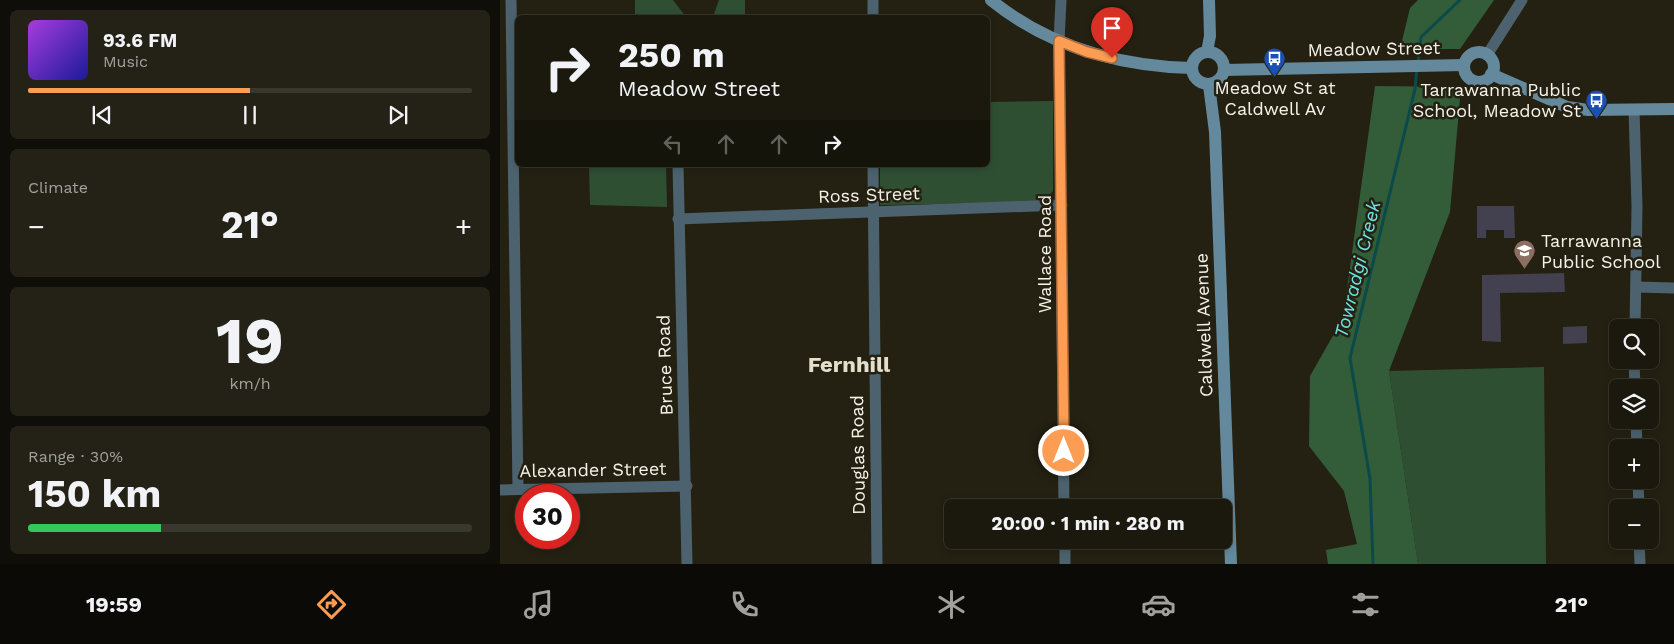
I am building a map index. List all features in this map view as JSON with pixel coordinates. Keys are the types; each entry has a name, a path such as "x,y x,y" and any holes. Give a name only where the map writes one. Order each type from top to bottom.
{"main road":[{"path":"991,0 1024,23 1059,41 1087,52 1138,63 1192,68"},
{"path":"1207,52 1210,36 1209,0"},
{"path":"1207,52 1216,54 1221,59 1224,70 1219,80 1209,85 1197,81 1192,68 1195,58 1207,52"},
{"path":"1481,52 1487,55 1493,65 1492,74 1484,80 1474,81 1466,74 1464,65 1472,54 1481,52"},
{"name":"Meadow Street","path":"1224,70 1464,65"},
{"path":"1492,74 1567,107 1588,110 1674,109"},
{"name":"Caldwell Avenue","path":"1209,85 1215,132 1231,564"}],"street":[{"path":"511,0 518,484"},
{"path":"873,0 873,15"},
{"name":"Wallace Road","path":"1061,0 1059,41 1064,499"},
{"path":"1487,55 1522,0"},
{"path":"1634,110 1635,319"},
{"name":"Bruce Road","path":"678,167 687,486 687,564"},
{"name":"Douglas Road","path":"873,167 877,564"},
{"name":"Ross Street","path":"678,219 1062,205"},
{"path":"1636,287 1674,288"},
{"name":"Alexander Street","path":"580,488 687,486"},
{"name":"Alexander Street","path":"500,490 515,489"},
{"path":"1065,549 1065,564"},
{"path":"1639,549 1640,564"}],"green space":[{"path":"635,0 673,0 684,15 635,15"},
{"path":"719,0 745,0 745,15 714,15"},
{"path":"1418,0 1494,0 1460,49 1400,49 1410,8"},
{"path":"1375,86 1461,87 1450,212 1389,371 1418,564 1328,564 1326,550 1357,544 1344,491 1309,446 1310,376 1343,318"},
{"path":"1053,101 1053,191 1042,202 880,205 880,167 990,167 990,102"},
{"path":"589,167 666,167 667,207 590,205"},
{"path":"1544,367 1546,564 1418,564 1389,371"}],"building":[{"path":"1477,206 1514,206 1515,238 1504,238 1504,230 1486,230 1486,238 1477,238"},
{"path":"1564,273 1565,292 1500,293 1501,342 1482,341 1482,275"},
{"path":"1587,326 1587,343 1563,344 1563,327"}],"waterway":[{"name":"Towradgi Creek","path":"1418,62 1421,37 1460,0"},
{"name":"Towradgi Creek","path":"1373,564 1370,479 1350,358 1415,89 1417,68"}],"place":[{"name":"Meadow St at Caldwell Av","path":"1275,77"},
{"name":"Tarrawanna Public School, Meadow St","path":"1597,119"},
{"name":"Tarrawanna Public School","path":"1525,270"}],"district":[{"name":"Fernhill","path":"849,364"}],"route":[{"path":"1064,451 1062,148 1059,41 1087,52 1112,58"}]}
